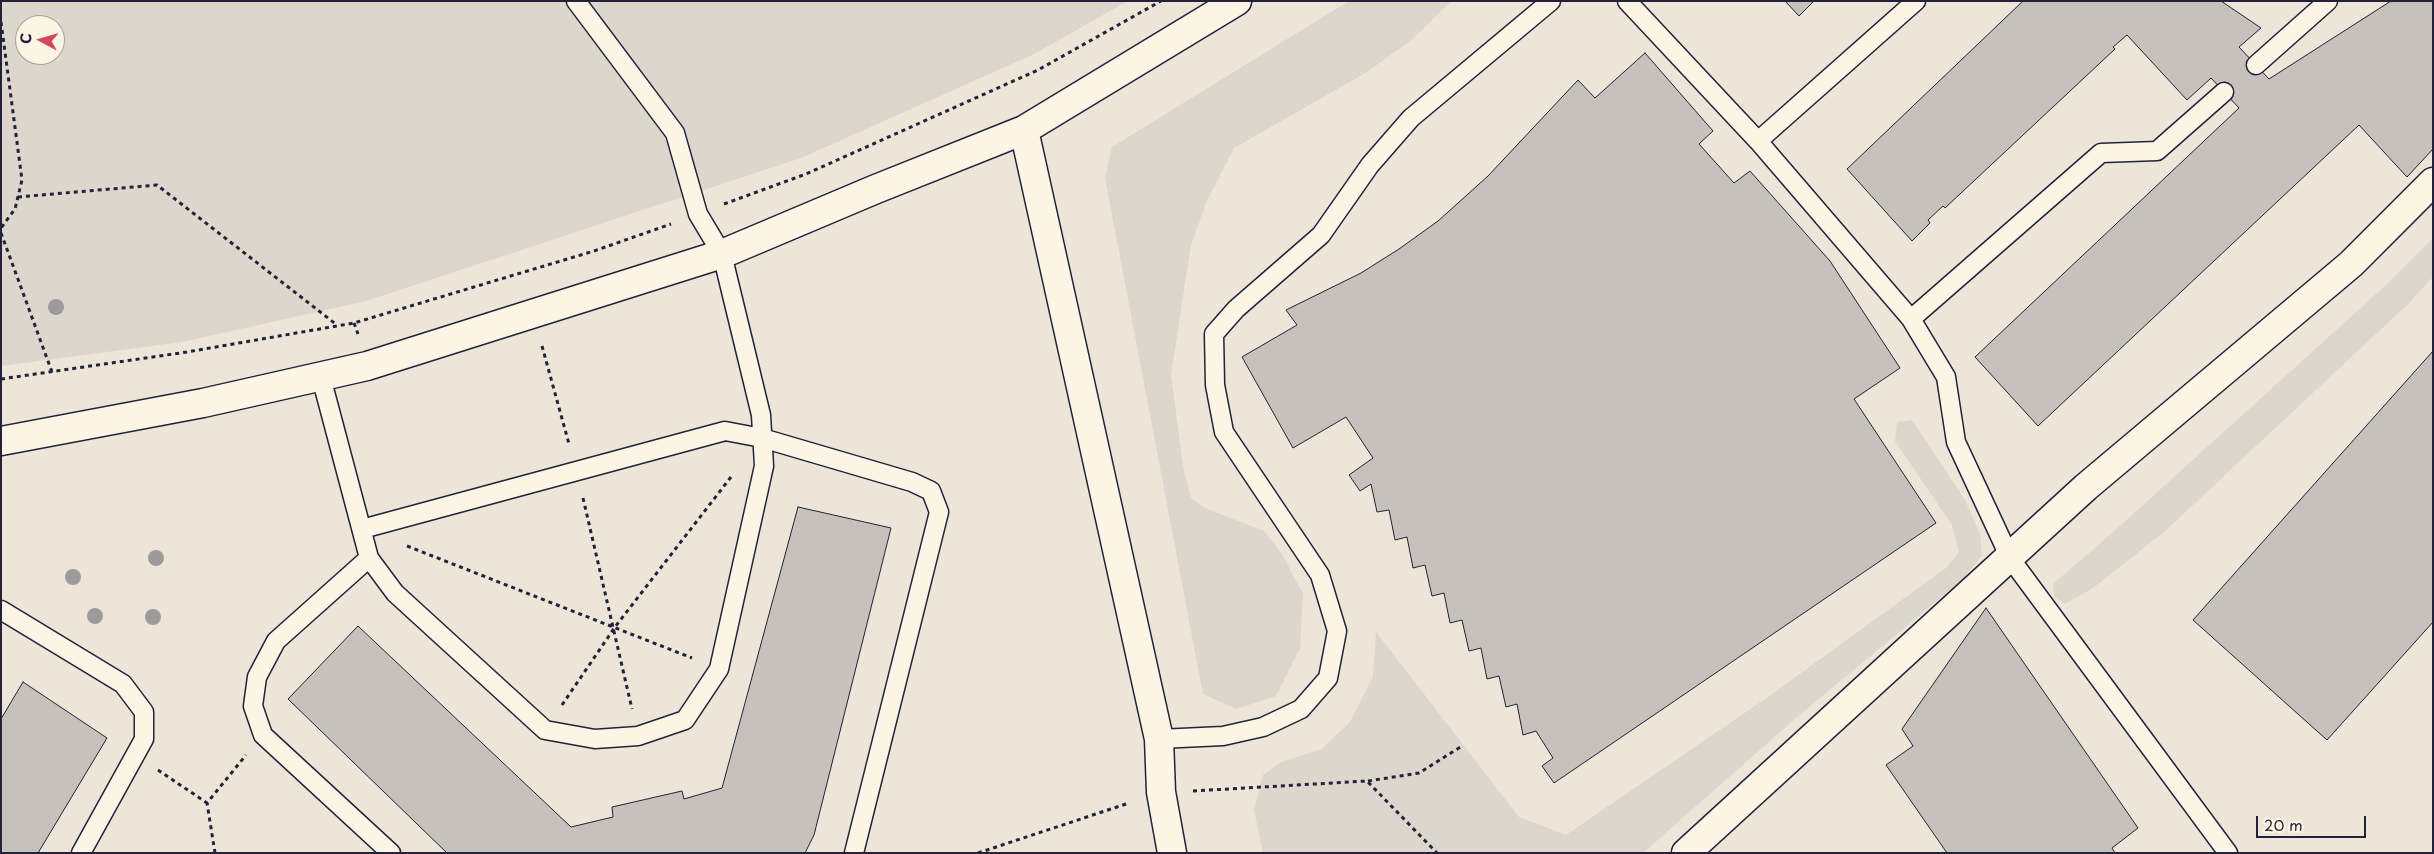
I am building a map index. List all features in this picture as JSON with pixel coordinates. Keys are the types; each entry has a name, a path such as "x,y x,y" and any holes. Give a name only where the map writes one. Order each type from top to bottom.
{"street":[{"path":"1,441 203,402 367,366 722,254 876,189 1024,130 1237,1"},
{"path":"1024,130 1160,739 1161,792 1172,853"},
{"path":"1686,853 1876,677 2010,558 2086,487 2351,264 2433,182"}],"lane":[{"path":"321,376 369,558 395,593 545,730 596,739 638,736 686,720 719,669 764,466 761,415 722,254 698,214 675,133 576,1"},
{"path":"1160,739 1223,736 1263,727 1301,708 1328,678 1337,631 1320,576 1224,432 1214,385 1214,334 1236,309 1321,235 1370,165 1411,118 1551,1"},
{"path":"1627,1 1758,141 1911,319 1946,377 1956,442 2010,558 2228,853"},
{"path":"1758,141 1916,1"},
{"path":"2256,65 2328,1"},
{"path":"1911,319 2101,153 2157,151 2224,92"},
{"path":"362,529 725,431 762,438 912,482 931,491 940,512 854,853"},
{"path":"369,558 276,641 257,677 253,706 263,735 391,853"},
{"path":"1,610 124,684 144,712 144,739 81,853"}],"path":[{"path":"1,378 187,352 337,326 594,251 806,174 1038,70 1161,1"},
{"path":"1,22 22,180 15,209 1,228"},
{"path":"18,197 157,185 337,326"},
{"path":"1,233 52,372"},
{"path":"533,315 576,471 615,627 638,736"},
{"path":"545,730 615,627 762,438"},
{"path":"362,529 719,669"},
{"path":"207,803 263,735"},
{"path":"980,852 1161,792 1368,781 1420,772 1462,746"},
{"path":"135,755 207,803 215,853"},
{"path":"1368,781 1437,853"}],"shaded area":[{"path":"1,1 2433,1 2433,853 1,853"},
{"path":"1,1 1128,1 1032,55 801,158 366,301 182,342 1,366"},
{"path":"1349,1 1452,1 1410,41 1367,72 1234,148 1206,203 1191,245 1171,374 1183,467 1191,498 1205,508 1264,531 1282,554 1303,594 1300,648 1276,696 1236,709 1203,694 1105,178 1112,147"},
{"path":"2433,238 2433,277 2407,305 2165,531 2093,588 2065,604 2054,597 2053,584 2111,534 2385,286"},
{"path":"1912,420 1965,500 1980,534 1982,555 1963,579 1797,717 1643,853 1263,853 1254,810 1263,775 1281,762 1322,749 1350,722 1373,677 1376,632 1519,817 1566,835 1768,697 1946,568 1959,552 1952,525 1895,441 1897,422"}],"building":[{"path":"1785,1 1814,1 1799,16"},
{"path":"2023,1 2221,1 2261,28 2239,47 2269,79 2391,1 2433,1 2433,149 2407,177 2359,125 2038,426 1975,357 2239,108 2211,78 2187,100 2127,35 2113,47 2115,49 1945,208 1943,206 1928,220 1930,223 1912,241 1847,169"},
{"path":"1645,53 1713,131 1699,144 1734,183 1750,171 1830,261 1900,368 1854,399 1936,523 1554,783 1542,766 1553,758 1536,731 1523,735 1517,704 1506,707 1499,676 1487,679 1481,648 1469,651 1462,620 1450,623 1444,593 1432,596 1425,565 1413,568 1407,537 1395,540 1389,510 1377,512 1371,484 1360,491 1349,475 1373,458 1346,417 1293,448 1242,357 1297,325 1286,310 1361,273 1438,221 1488,176 1578,80 1595,98"},
{"path":"2433,351 2433,622 2327,740 2193,620"},
{"path":"798,507 891,528 814,835 805,853 447,853 288,699 358,626 571,827 613,817 612,807 682,791 684,799 722,788"},
{"path":"1986,608 2138,828 2112,848 2115,853 1947,853 1886,765 1913,746 1902,729"},
{"path":"23,682 107,738 38,853 1,853 1,719"}]}
